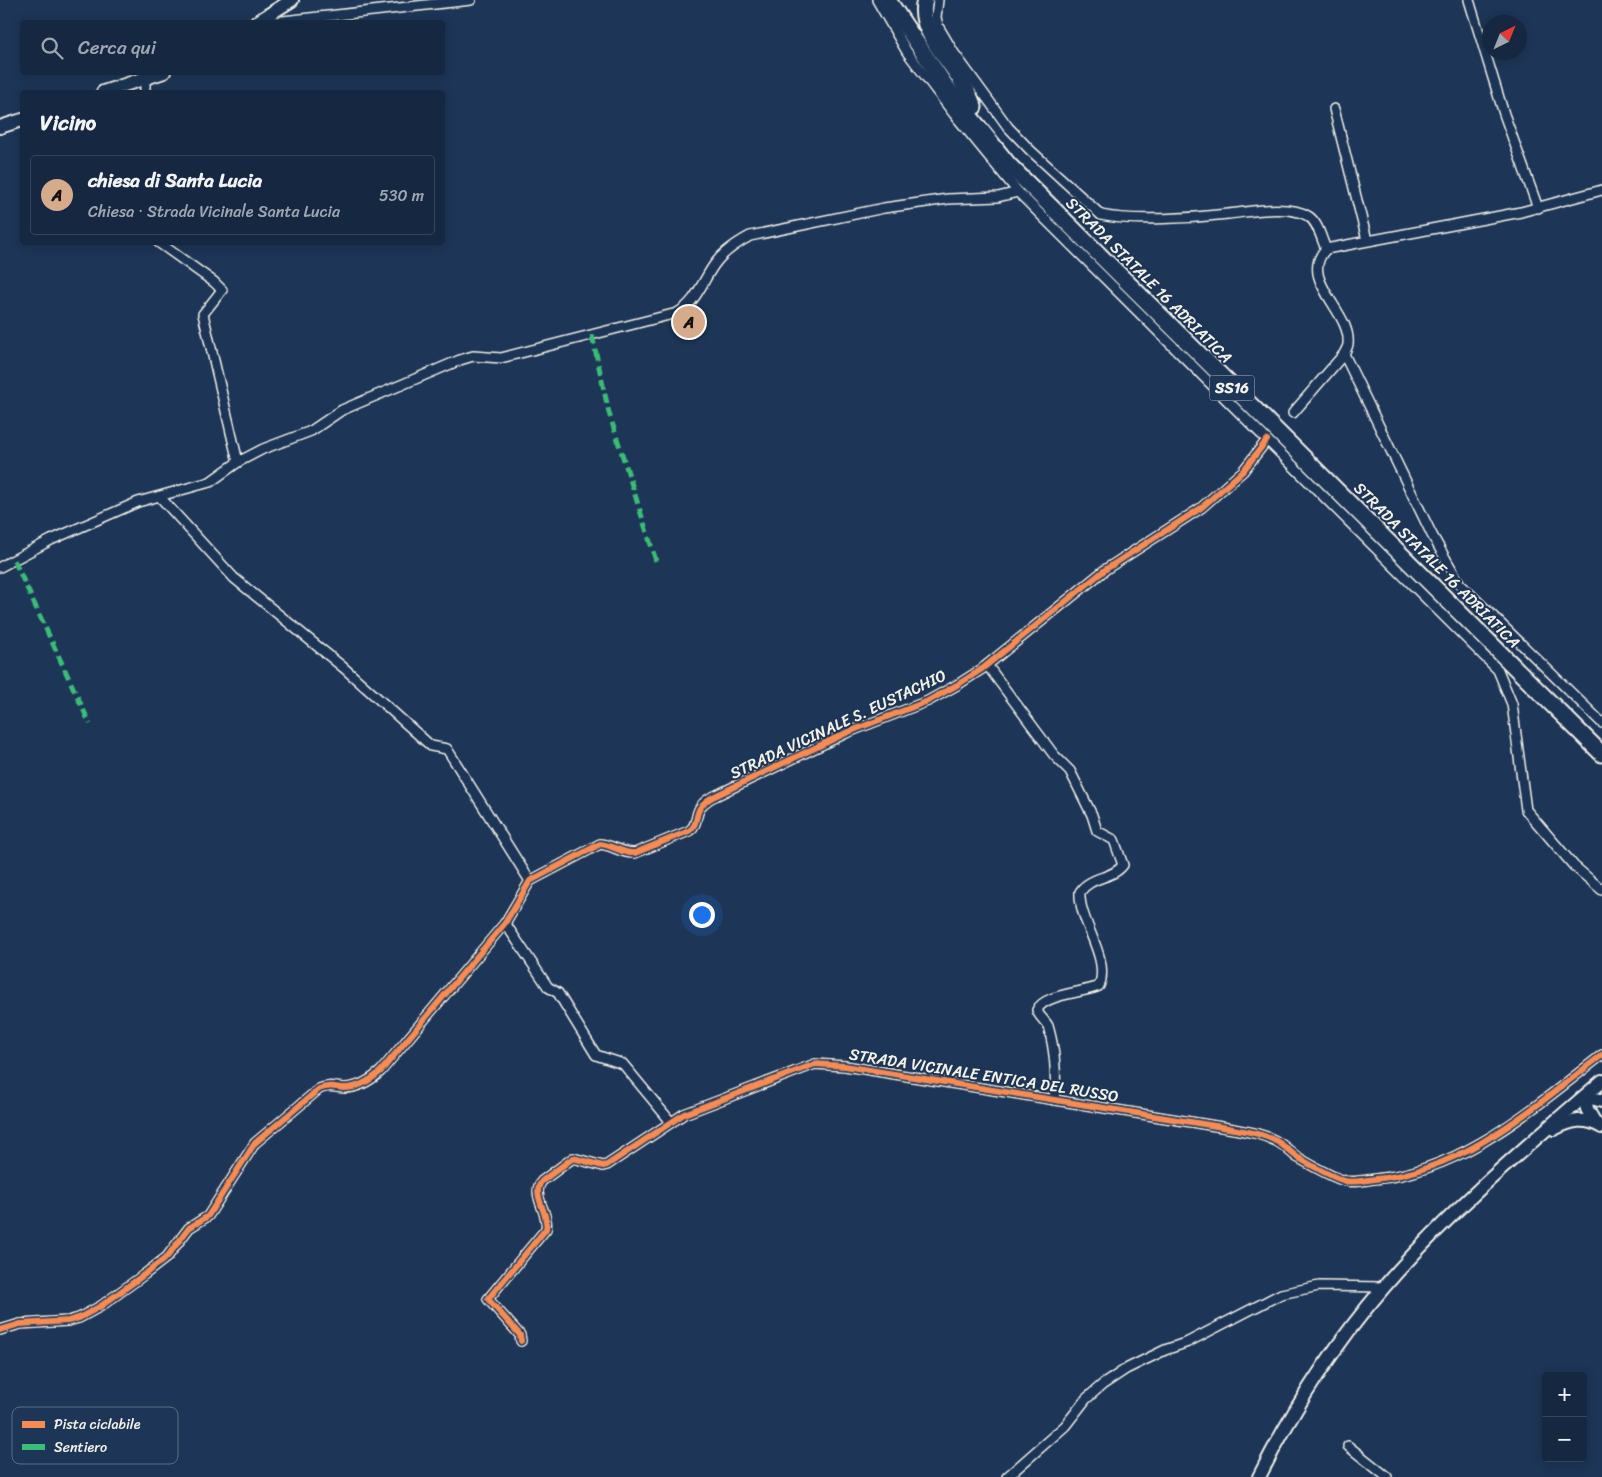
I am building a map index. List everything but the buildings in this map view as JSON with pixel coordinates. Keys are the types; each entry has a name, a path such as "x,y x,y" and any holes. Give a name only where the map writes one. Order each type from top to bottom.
{"highway":[{"name":"STRADA STATALE 16 ADRIATICA","path":"888,0 939,77 1008,164 1602,754"},
{"name":"STRADA STATALE 16 ADRIATICA","path":"900,0 934,54 974,107 1047,190 1602,741"},
{"path":"925,0 925,17 929,32 961,80 974,107"},
{"path":"1578,730 1602,764"}],"main road":[{"path":"260,20 292,0"},
{"path":"109,90 156,75"},
{"path":"0,128 20,121"},
{"path":"1259,1477 1276,1442 1332,1353 1383,1287 1447,1220 1602,1080"},
{"path":"1585,1096 1602,1101"},
{"path":"1585,1096 1587,1109 1599,1125"},
{"path":"1540,1135 1566,1122 1580,1120 1599,1125"}],"street":[{"path":"292,20 471,0"},
{"path":"877,0 913,60 954,114 1018,192 1498,670 1512,704 1526,810 1574,866 1600,887"},
{"path":"938,0 936,17 938,26 954,53 1008,127 1030,150 1101,215 1121,218 1193,216 1264,209 1305,214 1316,223 1326,249"},
{"path":"1468,0 1504,114 1538,208"},
{"path":"145,79 145,90"},
{"path":"1334,109 1367,240"},
{"path":"1293,413 1344,354 1348,344 1346,330 1317,272 1317,260 1326,249 1538,208 1602,190"},
{"path":"0,568 51,540 138,502 210,482 238,462 263,449 311,431 342,410 460,360 473,356 501,358 684,310 696,295 715,264 740,242 750,236 893,206 941,199 998,197 1018,192"},
{"path":"162,245 214,282 222,290 204,314 238,462"},
{"path":"1344,354 1432,535 1460,584 1602,723"},
{"name":"STRADA VICINALE S. EUSTACHIO","path":"530,881 600,844 607,844 628,853 635,853 689,831 696,824 700,808 716,794 846,733 928,700 957,685 987,665 1106,569 1201,508 1242,471 1267,440"},
{"path":"0,1330 20,1324 68,1321 79,1318 121,1292 167,1257 182,1235 208,1216 216,1207 255,1143 319,1089 327,1086 352,1087 372,1080 505,923 530,881 447,749 431,746 344,668 234,578 160,497"},
{"path":"987,665 1054,755 1070,771 1092,816 1097,831 1114,840 1123,861 1123,865 1119,870 1088,883 1080,892 1083,910 1101,967 1102,978 1099,986 1053,998 1039,1005 1037,1010 1047,1024 1055,1074 1054,1100"},
{"path":"505,923 548,987 558,993 596,1055 623,1064 671,1122"},
{"name":"STRADA VICINALE ENTICA DEL RUSSO","path":"521,1341 520,1335 488,1299 546,1229 546,1216 538,1193 539,1185 573,1158 603,1166 607,1165 684,1114 815,1064 845,1066 1228,1128 1261,1135 1276,1141 1297,1157 1345,1181 1359,1181 1397,1177 1429,1168 1481,1144 1529,1111 1602,1055"},
{"path":"1007,1477 1065,1426 1086,1399 1102,1385 1134,1366 1188,1342 1281,1294 1319,1286 1383,1287"},
{"path":"1348,1446 1387,1477"}],"marked path":[{"path":"592,335 609,413 657,564"},
{"path":"14,560 90,724"}],"cycle path":[{"path":"0,1330 20,1324 68,1321 79,1318 101,1306 167,1257 189,1228 208,1216 255,1143 319,1089 354,1087 369,1080 381,1071 505,923 530,881 600,844 635,853 689,831 694,826 698,811 703,803 710,799 846,733 928,701 957,685 982,669 1106,569 1201,508 1243,471 1267,440"},
{"path":"521,1341 520,1335 488,1299 546,1229 545,1217 538,1192 542,1181 573,1158 603,1166 607,1165 684,1114 815,1064 845,1066 1252,1133 1276,1141 1297,1157 1326,1173 1352,1182 1408,1174 1438,1164 1468,1150 1524,1115 1602,1055"}],"place":[{"name":"chiesa di Santa Lucia","path":"689,322"}]}
